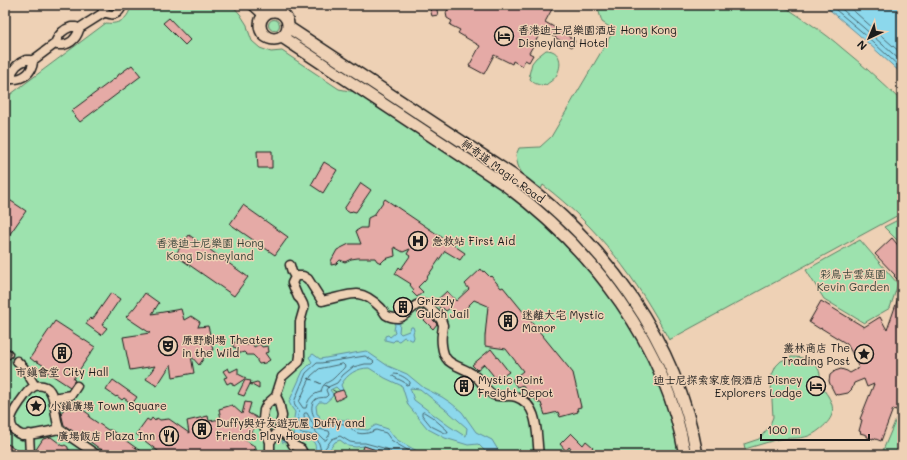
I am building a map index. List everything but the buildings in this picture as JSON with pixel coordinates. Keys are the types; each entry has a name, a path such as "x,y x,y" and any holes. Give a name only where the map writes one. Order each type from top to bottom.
{"street":[{"path":"12,78 12,71 18,64 26,60 32,61 56,44 63,45 71,42 77,36 79,32 78,29 103,9 111,14 117,13 121,9 122,5"},
{"path":"252,5 264,16"},
{"name":"神奇道 Magic Road","path":"685,455 680,431 669,394 645,341 625,308 613,292 563,234 535,208 504,184 282,37 276,39 268,38 263,34 260,26 264,16 270,12 279,12 286,18 288,27 512,174 543,198 576,230 623,284 656,335 668,359 680,390 692,428 697,455"},
{"path":"56,44 57,37 63,31 71,27 76,27 78,29"},
{"path":"282,37 287,32 288,27"},
{"path":"5,83 12,78 19,79 27,75 32,68 32,61"},
{"path":"290,265 295,277"},
{"path":"295,277 303,276 308,279 322,301 357,294 370,298 386,315 393,317 398,318 403,316 416,304 423,303 428,306 442,320 443,326 441,342 446,358 450,362 475,375 493,395 500,397 507,395 514,396 526,403 530,408 535,418 539,455"},
{"path":"270,455 270,442 266,435 263,419 264,410 267,404 276,396 282,377 299,362 300,356 300,322 304,308 292,283 295,277"},
{"path":"17,361 28,373 35,386"},
{"path":"59,429 53,398 47,388 41,386 35,386 29,389 8,422 17,433 23,435 59,429 95,454"},
{"path":"53,398 71,394 76,386"},
{"path":"270,442 279,430 282,416 276,396"},
{"path":"279,430 291,442 301,449 304,455"},
{"path":"29,434 30,455"}],"green space":[{"name":"香港迪士尼樂園 Hong Kong Disneyland","path":"131,5 232,5 247,25 252,41 260,48 271,52 282,51 339,89 355,92 494,184 532,212 570,248 587,268 620,311 634,333 647,356 661,389 670,417 679,455 5,455 5,125 8,123 7,97 106,23 116,23 123,20 128,14"},
{"path":"595,5 782,5 828,36 858,61 902,102 902,213 669,340 644,296 615,255 563,201 543,185 541,189 528,180 517,163 516,155 519,148 540,147 551,137 614,30 602,22"},
{"path":"274,19 278,21 280,25 278,29 274,31 270,29 268,25 270,21"},
{"path":"546,50 558,55 560,67 554,79 542,86 533,82 530,79 531,76 529,75 532,63"},
{"path":"902,218 902,245 884,227"},
{"name":"彩鳥古雲庭園 Kevin Garden","path":"860,240 898,284 890,308 864,323 824,299 806,270"},
{"path":"791,357 805,358 816,365 820,374 821,384 831,401 833,411 830,419 814,434 803,437 775,440 745,449 744,444 759,439 769,427 773,417 772,375 776,366 781,361"},
{"path":"902,405 902,455 881,455"}],"water":[{"path":"824,5 902,5 902,74 858,34"},
{"path":"394,323 400,323 399,332 401,334 409,331 411,327 413,327 413,340 404,337 399,341 395,340 393,342 385,340 385,336 388,335 390,337 395,333"},
{"path":"366,351 388,366 407,374 424,388 451,403 462,412 476,432 492,440 501,455 489,455 478,444 468,445 445,438 428,429 408,405 402,386 369,368 360,369 349,375 341,385 343,390 340,391 336,387 330,390 333,394 332,397 325,403 319,402 316,406 317,414 319,415 320,420 328,422 336,419 349,420 357,429 368,430 376,425 388,429 399,441 422,455 390,455 364,446 348,446 340,440 335,442 326,454 312,455 315,450 315,445 308,437 283,443 282,441 289,438 295,432 297,427 296,420 294,418 295,412 289,402 303,371 312,362 309,357 313,354 320,359","holes":["410,388 420,389 467,428 466,436 449,426 414,400"]}],"ferry route":[{"path":"308,378 336,392"}],"place":[{"name":"香港迪士尼樂園酒店 Hong Kong Disneyland Hotel","path":"504,36"},
{"name":"急救站 First Aid","path":"418,241"},
{"name":"Grizzly Gulch Jail","path":"403,307"},
{"name":"迷離大宅 Mystic Manor","path":"508,321"},
{"name":"原野劇場 Theater in the Wild","path":"168,346"},
{"name":"市鎮會堂 City Hall","path":"62,353"},
{"name":"叢林商店 The Trading Post","path":"864,354"},
{"name":"Mystic Point Freight Depot","path":"464,386"},
{"name":"迪士尼探索家度假酒店 Disney Explorers Lodge","path":"816,386"},
{"name":"小鎮廣場 Town Square","path":"36,406"},
{"name":"Duffy與好友遊玩屋 Duffy and Friends Play House","path":"202,429"},
{"name":"廣場飯店 Plaza Inn","path":"169,436"}]}
